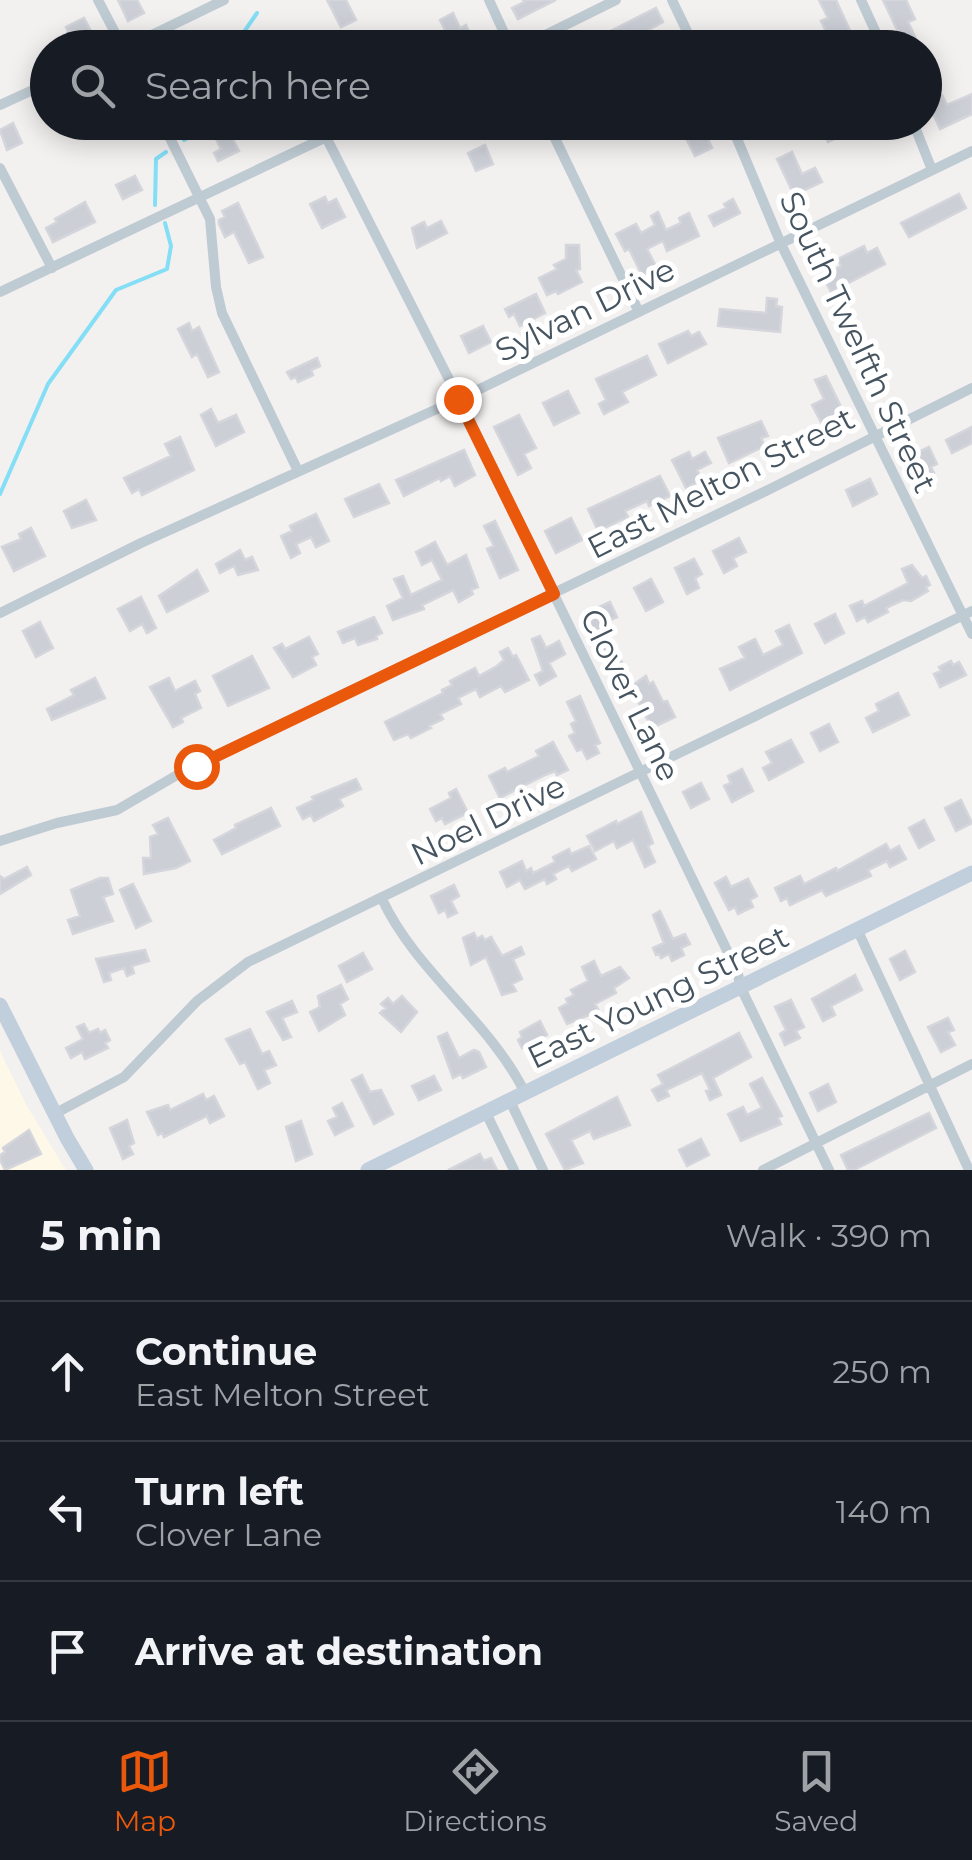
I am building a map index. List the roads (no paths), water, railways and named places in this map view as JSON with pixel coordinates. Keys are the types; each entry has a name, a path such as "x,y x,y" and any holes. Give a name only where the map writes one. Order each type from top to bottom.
{"street":[{"path":"98,0 114,30"},
{"path":"162,30 224,0"},
{"path":"488,0 505,30"},
{"path":"553,30 616,0"},
{"path":"672,0 686,30"},
{"path":"862,0 875,30"},
{"path":"0,106 30,92"},
{"path":"171,140 213,229 216,287 222,312 298,470"},
{"path":"0,292 320,140"},
{"name":"Clover Lane","path":"328,140 554,594 738,973 740,986 828,1170"},
{"path":"556,140 639,312"},
{"name":"South Twelfth Street","path":"738,140 781,244 872,436 967,613 972,634"},
{"path":"920,140 932,170"},
{"name":"Sylvan Drive","path":"0,613 298,470 458,399 972,151"},
{"path":"0,168 52,268"},
{"name":"East Melton Street","path":"0,841 129,805 184,771 972,388"},
{"name":"Noel Drive","path":"54,1114 124,1077 197,1001 239,968 967,613"},
{"name":"East Young Street","path":"368,1170 972,873"},
{"path":"382,899 419,955 510,1066 543,1170"},
{"path":"858,929 969,1170"},
{"path":"0,1005 83,1166"},
{"path":"763,1170 972,1064"},
{"path":"486,1112 514,1170"}],"waterway":[{"path":"245,30 257,13"},
{"path":"155,205 156,159 166,152"},
{"path":"0,494 48,384 116,290 167,269 171,246 165,223"}]}
